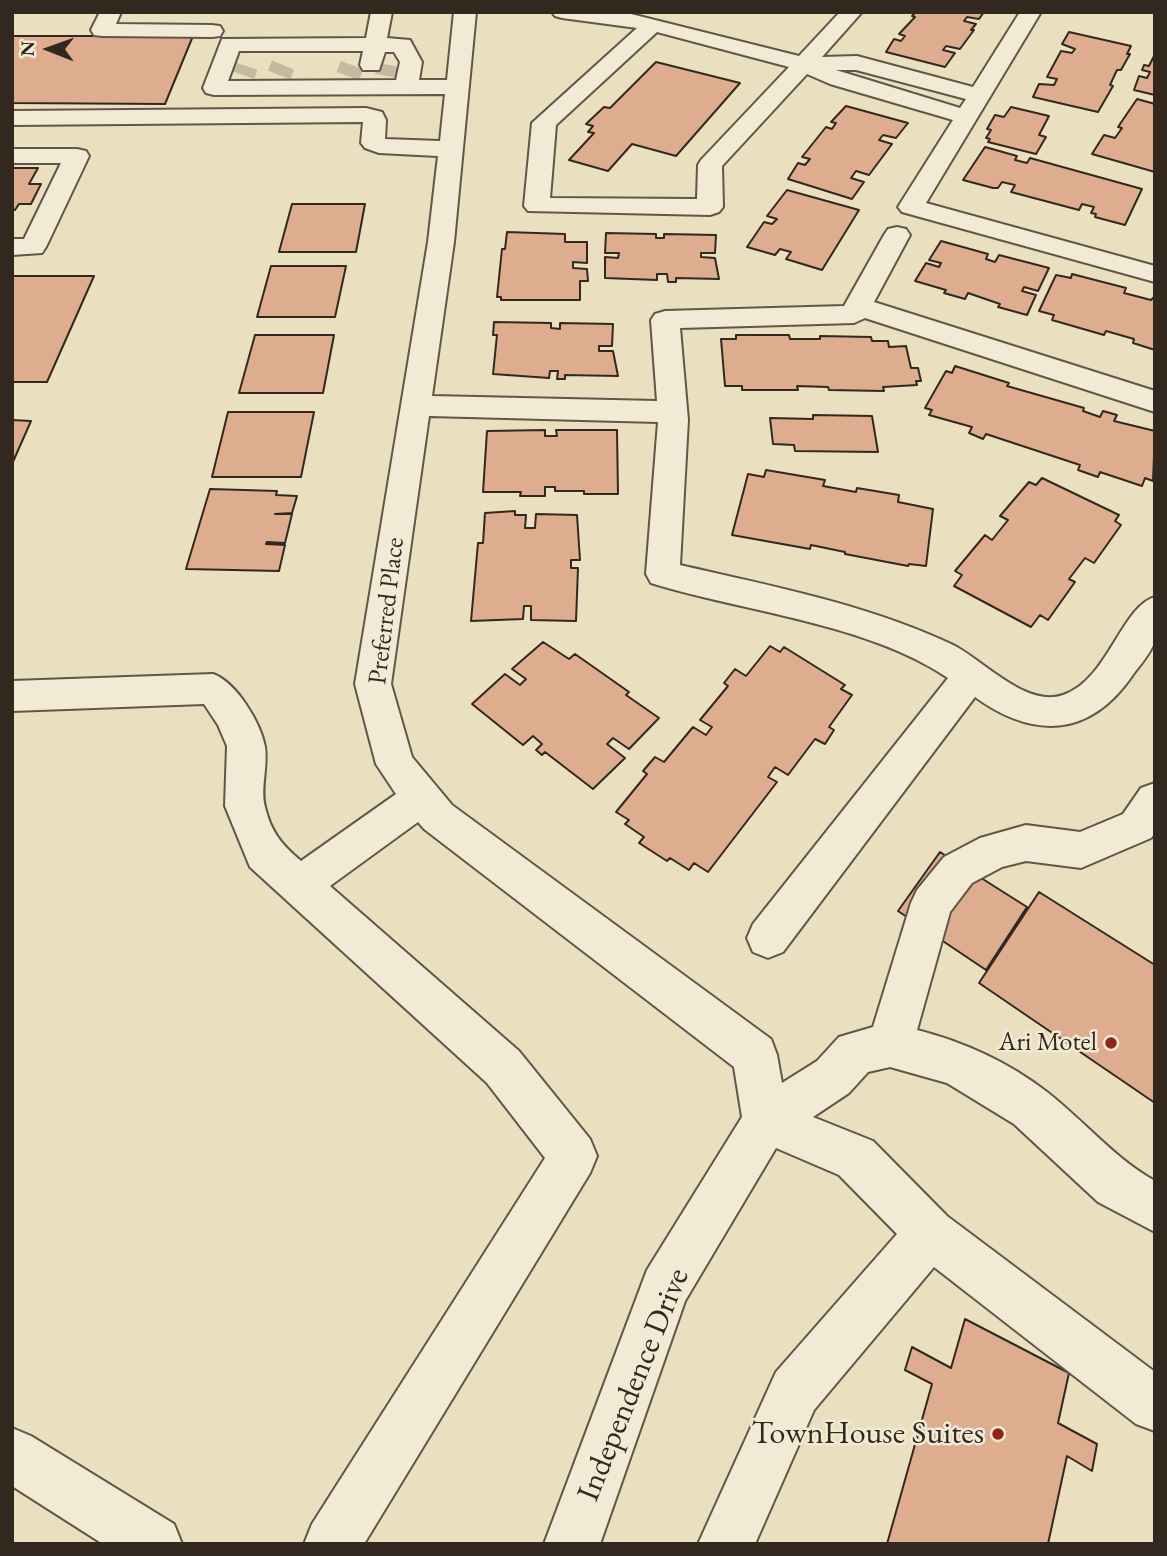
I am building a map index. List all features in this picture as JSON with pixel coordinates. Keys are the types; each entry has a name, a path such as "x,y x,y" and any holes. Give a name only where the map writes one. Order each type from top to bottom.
{"street":[{"path":"111,12 102,30 216,22 202,56"},
{"path":"363,69 382,12"},
{"name":"Preferred Place","path":"466,12 441,242 373,684 396,764 438,817 755,1055 766,1121"},
{"path":"562,12 589,13 651,26 804,64 857,63 973,106"},
{"path":"651,26 544,123 537,206 710,207 710,165 852,12"},
{"path":"1031,12 911,207 1155,274"},
{"path":"363,69 273,65 363,69 457,87"},
{"path":"176,117 186,92"},
{"path":"12,118 366,115 374,117 376,123 372,139 373,143 379,146 451,149"},
{"path":"12,156 77,156 33,247 12,247"},
{"path":"897,235 854,314 665,320 673,412 663,574 815,609 877,628 941,656 1015,704 1049,713 1083,704 1103,689 1155,610"},
{"path":"858,306 1155,402"},
{"path":"416,406 673,412"},
{"path":"768,938 971,675"},
{"path":"12,696 214,689 234,717 246,746 245,806 264,854 301,884 503,1067 573,1156 332,1544"},
{"path":"301,884 422,797"},
{"path":"890,1045 932,903 958,870 994,851 1026,843 1081,850 1137,826 1155,800"},
{"path":"766,1121 833,1077 855,1053 890,1045 957,1063 967,1069 1030,1108 1115,1185 1155,1208"},
{"path":"766,1121 856,1158 930,1233 1155,1405"},
{"name":"Independence Drive","path":"572,1544 666,1289 766,1121"},
{"path":"726,1544 795,1391 930,1233"},
{"path":"12,1455 154,1544"}],"building":[{"path":"916,12 984,12 979,19 967,17 964,21 976,24 960,49 946,46 943,50 955,53 945,67 886,52 894,39 901,41 905,36 899,34 915,17 912,16"},
{"path":"1069,32 1131,46 1127,54 1130,54 1121,70 1117,70 1110,85 1113,86 1098,112 1033,97 1039,84 1054,85 1057,79 1047,77 1061,51 1072,53 1075,49 1062,44"},
{"path":"12,36 193,36 165,104 12,103"},
{"path":"1155,54 1155,95 1134,90 1139,76 1147,78 1150,72 1142,70 1144,65 1149,66"},
{"path":"656,62 740,83 676,156 632,144 608,171 569,160 594,133 588,132 593,126 586,124 604,107 610,108"},
{"path":"1137,99 1155,104 1155,172 1092,154 1104,135 1115,138 1122,128 1118,127"},
{"path":"846,106 908,123 896,138 883,135 879,140 892,144 869,175 856,171 851,178 864,182 852,199 788,179 798,163 805,165 810,159 802,157 826,127 832,129 836,123 831,122"},
{"path":"1011,107 1049,116 1039,135 1046,137 1036,154 988,142 990,139 986,138 991,130 987,129 995,115 1004,117"},
{"path":"985,147 1017,156 1015,160 1027,163 1030,158 1142,189 1125,225 1095,217 1096,214 1091,213 1094,207 1082,204 1079,210 1011,192 1015,185 1002,182 998,188 993,188 963,180"},
{"path":"12,168 38,168 29,184 41,184 31,204 19,204 15,210 12,210"},
{"path":"787,190 859,210 822,270 786,259 791,252 780,249 775,255 747,247 764,222 772,224 777,219 767,216"},
{"path":"292,204 365,204 356,252 279,252"},
{"path":"507,232 565,234 565,242 587,242 587,263 573,262 573,268 587,269 588,281 580,281 580,300 501,300 501,297 497,297 502,249 505,249"},
{"path":"606,233 656,234 656,238 664,238 664,234 716,235 715,253 701,253 701,257 715,258 719,279 676,278 676,282 668,282 667,274 657,274 657,280 605,278 605,257 618,258 619,253 605,253"},
{"path":"941,241 988,254 986,259 995,262 999,255 1049,268 1038,291 1024,287 1022,291 1036,295 1027,315 998,307 1000,304 968,293 965,299 915,281 926,263 939,267 941,263 929,260"},
{"path":"271,266 346,266 335,317 257,317"},
{"path":"1072,274 1126,288 1124,293 1151,300 1155,296 1155,350 1133,343 1134,339 1106,331 1104,335 1052,320 1054,315 1039,311 1056,275 1071,278"},
{"path":"12,276 94,276 47,382 12,382"},
{"path":"494,322 551,323 551,328 560,329 560,323 613,324 612,346 599,346 599,351 613,351 618,376 565,375 565,379 557,379 558,371 550,371 549,378 493,374 497,335 493,335"},
{"path":"255,335 334,335 323,393 239,393"},
{"path":"736,335 789,335 790,339 820,339 820,336 871,337 872,341 888,341 889,347 906,346 911,368 918,368 921,381 916,381 917,385 883,387 884,391 829,390 828,387 797,386 798,390 742,390 742,386 725,386 721,339 736,339"},
{"path":"955,366 1009,383 1007,386 1084,408 1083,411 1100,417 1103,411 1117,415 1114,421 1155,431 1153,481 1145,478 1142,486 1100,472 1098,477 1078,470 1080,465 986,434 983,439 969,433 972,427 929,415 932,410 925,408 946,371 952,373"},
{"path":"228,412 314,412 301,477 212,477"},
{"path":"813,415 872,416 878,452 795,451 794,445 773,444 770,418 813,419"},
{"path":"12,420 31,421 12,464"},
{"path":"545,430 545,436 557,436 556,430 617,430 618,494 555,491 555,487 545,487 545,496 520,496 521,492 483,492 487,431"},
{"path":"766,470 825,480 823,486 899,495 898,502 933,509 926,566 908,566 811,545 810,549 732,535 748,474 764,477"},
{"path":"1042,478 1119,515 1115,521 1121,525 1094,563 1085,558 1069,579 1075,582 1048,620 1040,615 1031,627 954,586 962,575 955,571 985,535 992,540 1008,520 1000,516 1029,482 1036,485"},
{"path":"210,489 277,491 276,495 297,496 292,513 275,514 292,514 285,543 266,544 285,545 279,571 186,569"},
{"path":"515,511 515,515 526,515 525,528 535,528 536,514 577,515 580,560 571,560 571,568 578,568 576,621 531,620 531,606 524,606 523,619 471,621 478,543 483,543 485,513"},
{"path":"543,642 569,659 575,654 629,692 626,695 659,718 629,749 613,738 607,744 625,758 593,789 545,752 542,755 536,750 542,744 533,736 523,745 472,704 505,674 520,685 526,679 512,669"},
{"path":"770,646 780,652 784,647 845,685 841,689 852,695 829,727 834,730 825,744 815,739 788,775 775,767 768,777 777,782 708,872 694,863 689,870 670,858 667,861 639,843 644,837 625,824 629,820 616,812 647,774 643,771 655,757 664,762 693,727 706,735 712,727 700,720 728,686 724,683 735,669 746,676"},
{"path":"940,852 1027,907 986,970 898,911"},
{"name":"Ari Motel","path":"1039,892 1155,965 1155,1103 979,983"},
{"name":"TownHouse Suites","path":"965,1319 1069,1373 1058,1423 1097,1444 1092,1471 1067,1456 1048,1544 887,1544 932,1384 905,1370 912,1347 951,1368"}],"tunnel":[{"path":"279,75 283,65"},
{"path":"348,76 352,65"},
{"path":"387,76 389,65"},
{"path":"243,75 246,66"}],"place":[{"name":"Ari Motel","path":"1111,1043"},
{"name":"TownHouse Suites","path":"998,1434"}]}
